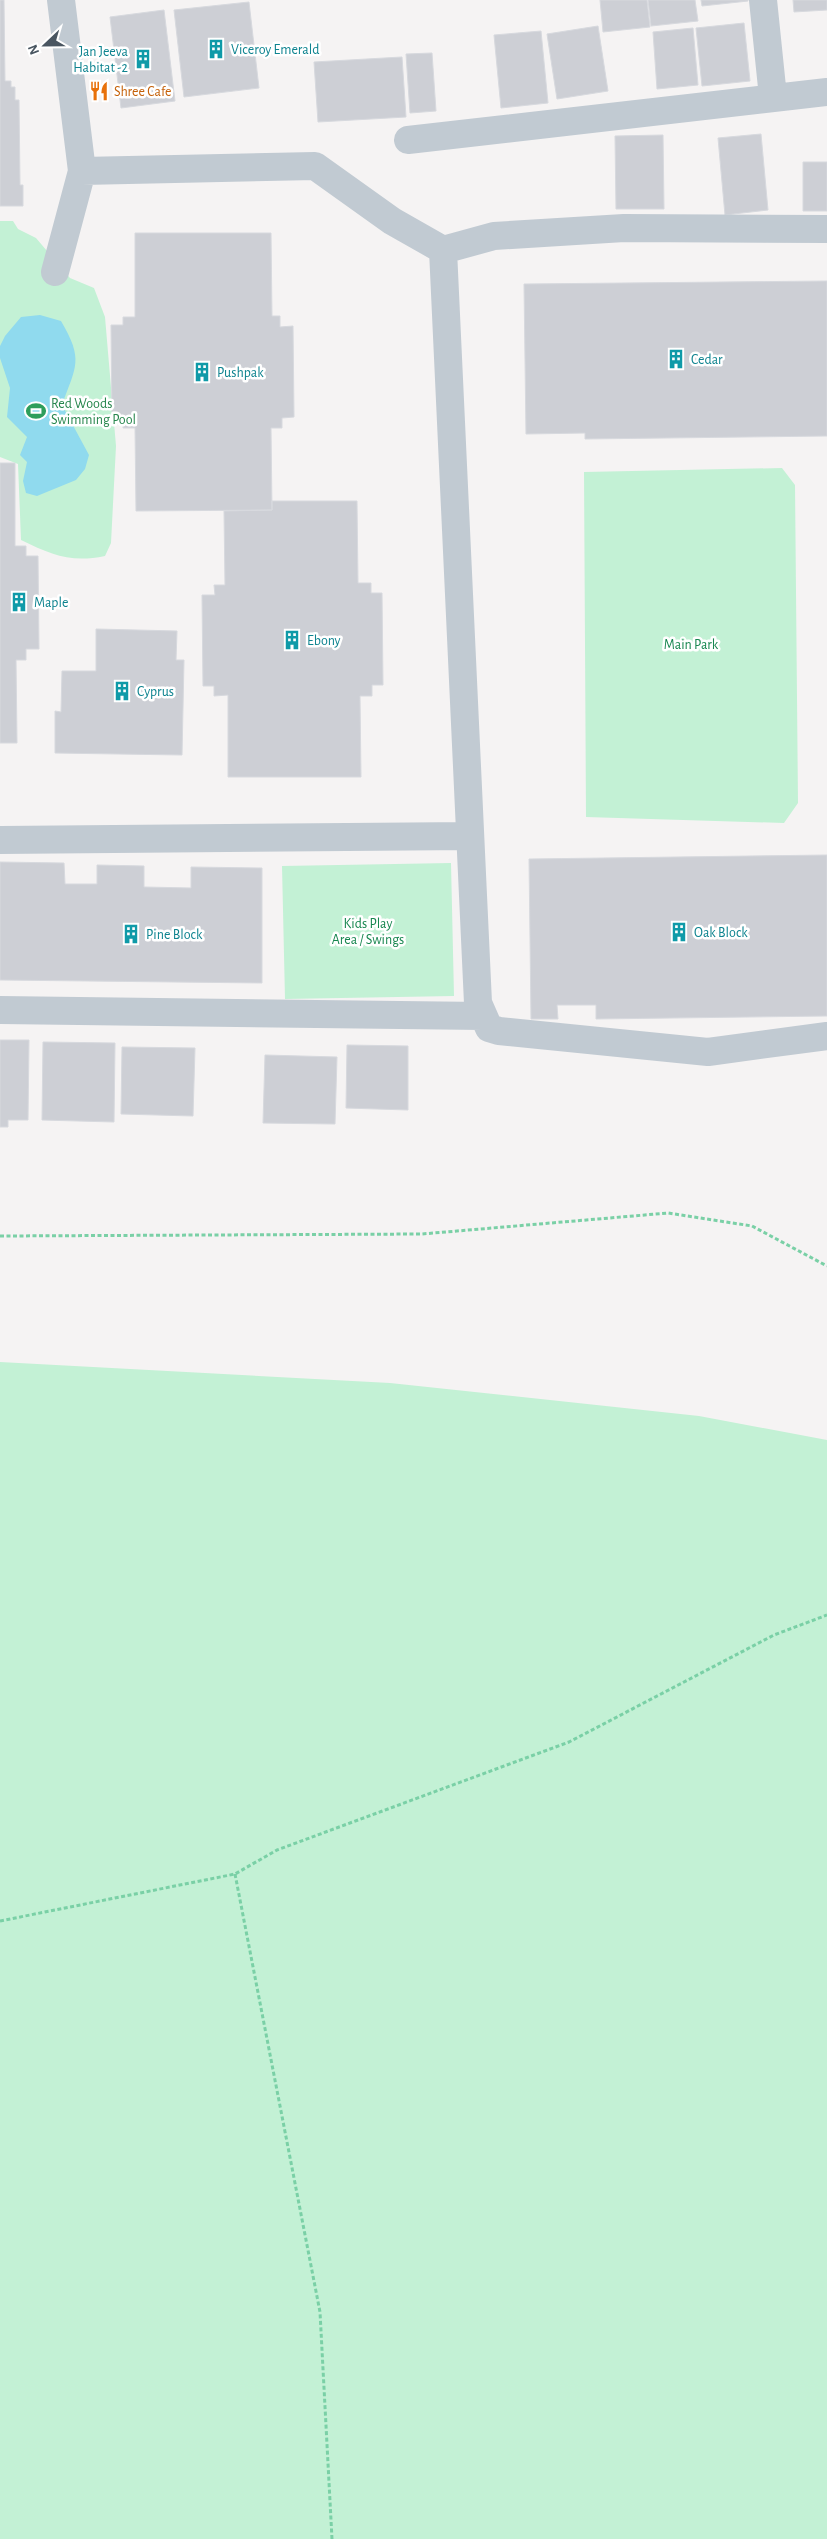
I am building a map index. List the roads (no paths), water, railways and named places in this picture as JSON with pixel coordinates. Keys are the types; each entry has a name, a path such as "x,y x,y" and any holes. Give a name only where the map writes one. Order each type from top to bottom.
{"street":[{"path":"56,272 82,171 61,0"},
{"path":"763,0 773,97"},
{"path":"408,140 827,92"},
{"path":"82,171 315,166 392,221 443,250 494,236 615,229 827,229"},
{"path":"443,250 478,1003 483,1016 489,1028 499,1031 708,1052 827,1036"},
{"path":"0,840 470,836"},
{"path":"0,1010 483,1016"}],"water":[{"name":"Red Woods Swimming Pool","path":"40,315 61,321 73,345 75,354 74,372 62,405 89,455 85,469 76,480 37,496 26,493 23,481 27,462 20,455 27,437 7,417 10,388 0,358 0,346 5,336 21,317"}],"place":[{"name":"Viceroy Emerald","path":"216,49"},
{"name":"Jan Jeeva Habitat -2","path":"143,59"},
{"name":"Shree Cafe","path":"99,91"},
{"name":"Cedar","path":"676,359"},
{"name":"Pushpak","path":"202,372"},
{"name":"Red Woods Swimming Pool","path":"36,411"},
{"name":"Maple","path":"19,602"},
{"name":"Ebony","path":"292,640"},
{"name":"Cyprus","path":"122,691"},
{"name":"Oak Block","path":"679,932"},
{"name":"Pine Block","path":"131,934"}],"park label":[{"name":"Main Park","path":"691,644"},
{"name":"Kids Play Area / Swings","path":"368,932"}]}
